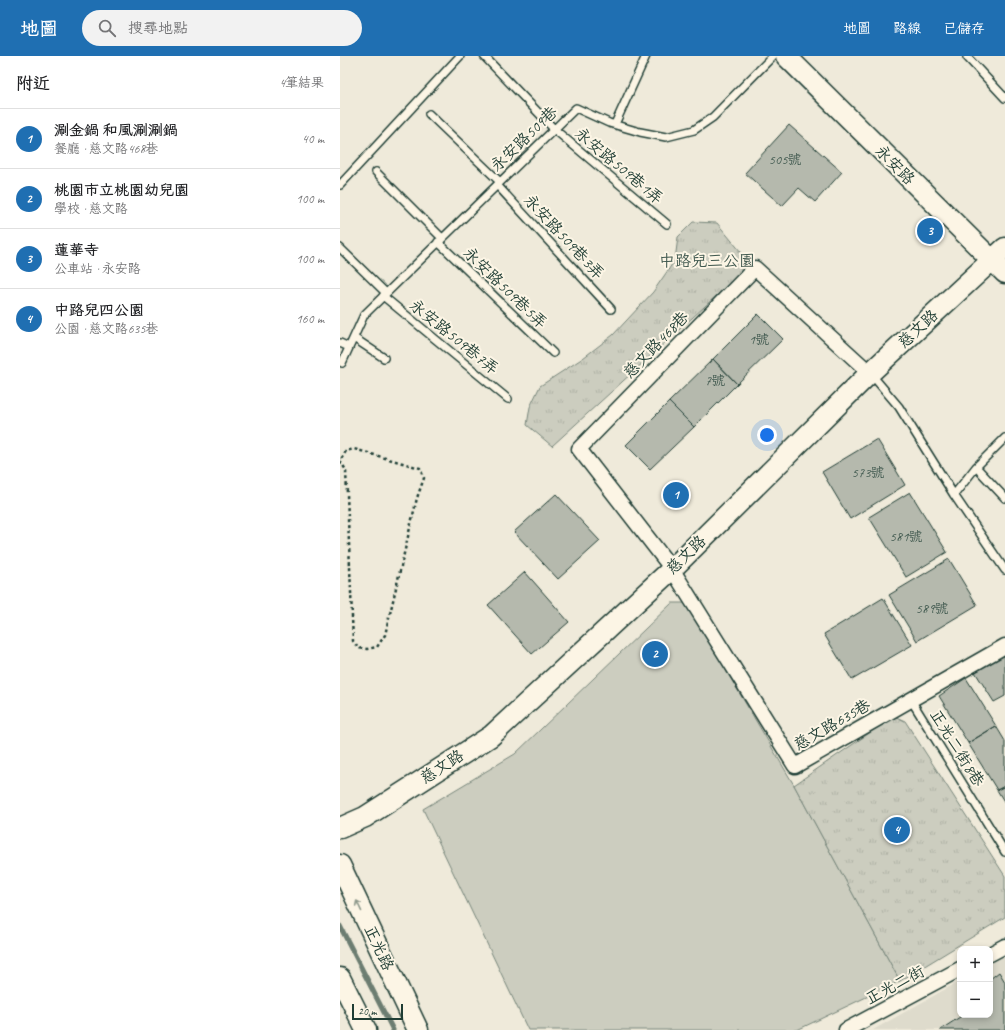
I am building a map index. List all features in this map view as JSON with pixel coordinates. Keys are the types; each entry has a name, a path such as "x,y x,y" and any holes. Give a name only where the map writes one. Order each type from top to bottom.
{"street":[{"name":"永安路","path":"786,56 1001,260"},
{"name":"慈文路","path":"340,828 365,817 491,736 672,568 870,373 1001,260"},
{"name":"慈文路468巷","path":"672,568 579,449 755,268 870,373"},
{"name":"慈文路635巷","path":"672,568 795,766 1005,646"},
{"name":"正光路","path":"340,865 418,1030"},
{"path":"993,952 1005,946"},
{"name":"正光二街","path":"846,1030 957,972"},
{"path":"340,978 366,1030"}],"lane":[{"path":"340,185 460,56"},
{"name":"永安路509巷1弄","path":"484,56 554,129 667,224"},
{"path":"615,124 646,56"},
{"name":"永安路509巷","path":"342,363 364,315 576,108 615,124 640,132 666,137 694,130 713,117 773,56"},
{"path":"966,57 1005,98"},
{"name":"永安路509巷3弄","path":"429,114 498,184 611,309"},
{"name":"永安路509巷5弄","path":"376,172 440,240 553,353"},
{"name":"永安路509巷7弄","path":"340,248 384,295 508,399"},
{"path":"354,338 384,358"},
{"path":"340,343 349,347"},
{"path":"870,373 899,407 954,495 1005,570"},
{"path":"954,495 976,467 1005,438"},
{"path":"976,467 1005,498"},
{"name":"正光二街8巷","path":"911,700 1005,852"}],"path":[{"path":"354,449 420,468 424,478 385,635 377,647 367,649 358,648 353,640 346,470 340,461 346,451 354,449"}],"shaded area":[{"path":"1005,955 1005,1030 873,1030 957,983 957,1018 993,1018 993,962"}],"green space":[{"name":"中路兒三公園","path":"693,222 717,223 751,264 552,446 527,425 530,407 540,386 583,358 613,335 653,292 675,260 678,237"},
{"path":"672,603 686,603 794,785 900,981 797,1030 528,1030 423,809 515,754"},
{"path":"894,716 905,721 1005,876 1005,917 900,981 794,785"}],"building":[{"path":"789,125 842,172 815,202 799,188 782,206 745,173"},
{"path":"758,314 783,339 737,384 713,359"},
{"path":"713,359 737,384 694,427 669,402"},
{"path":"669,402 694,427 650,469 626,445"},
{"path":"877,439 905,485 850,519 822,472"},
{"path":"910,492 947,552 906,577 869,517"},
{"path":"556,494 600,541 558,579 514,532"},
{"path":"949,559 977,605 917,641 889,595"},
{"path":"525,572 569,622 532,654 488,605"},
{"path":"883,598 912,645 852,680 824,634"},
{"path":"1005,654 1005,696 994,702 975,672"},
{"path":"966,678 996,726 968,743 939,696"},
{"path":"996,726 1005,741 1005,786 997,790 968,743"},
{"path":"1005,786 1005,803 997,790"},
{"path":"999,972 1005,982 1005,1030 940,1030 958,1018 993,1018 993,977"}],"waterway":[{"path":"340,926 393,1030"}],"place":[{"name":"蓮華寺","path":"930,231"},
{"name":"涮金鍋 和風涮涮鍋","path":"676,495"},
{"name":"桃園市立桃園幼兒園","path":"655,654"},
{"name":"中路兒四公園","path":"897,830"}]}
